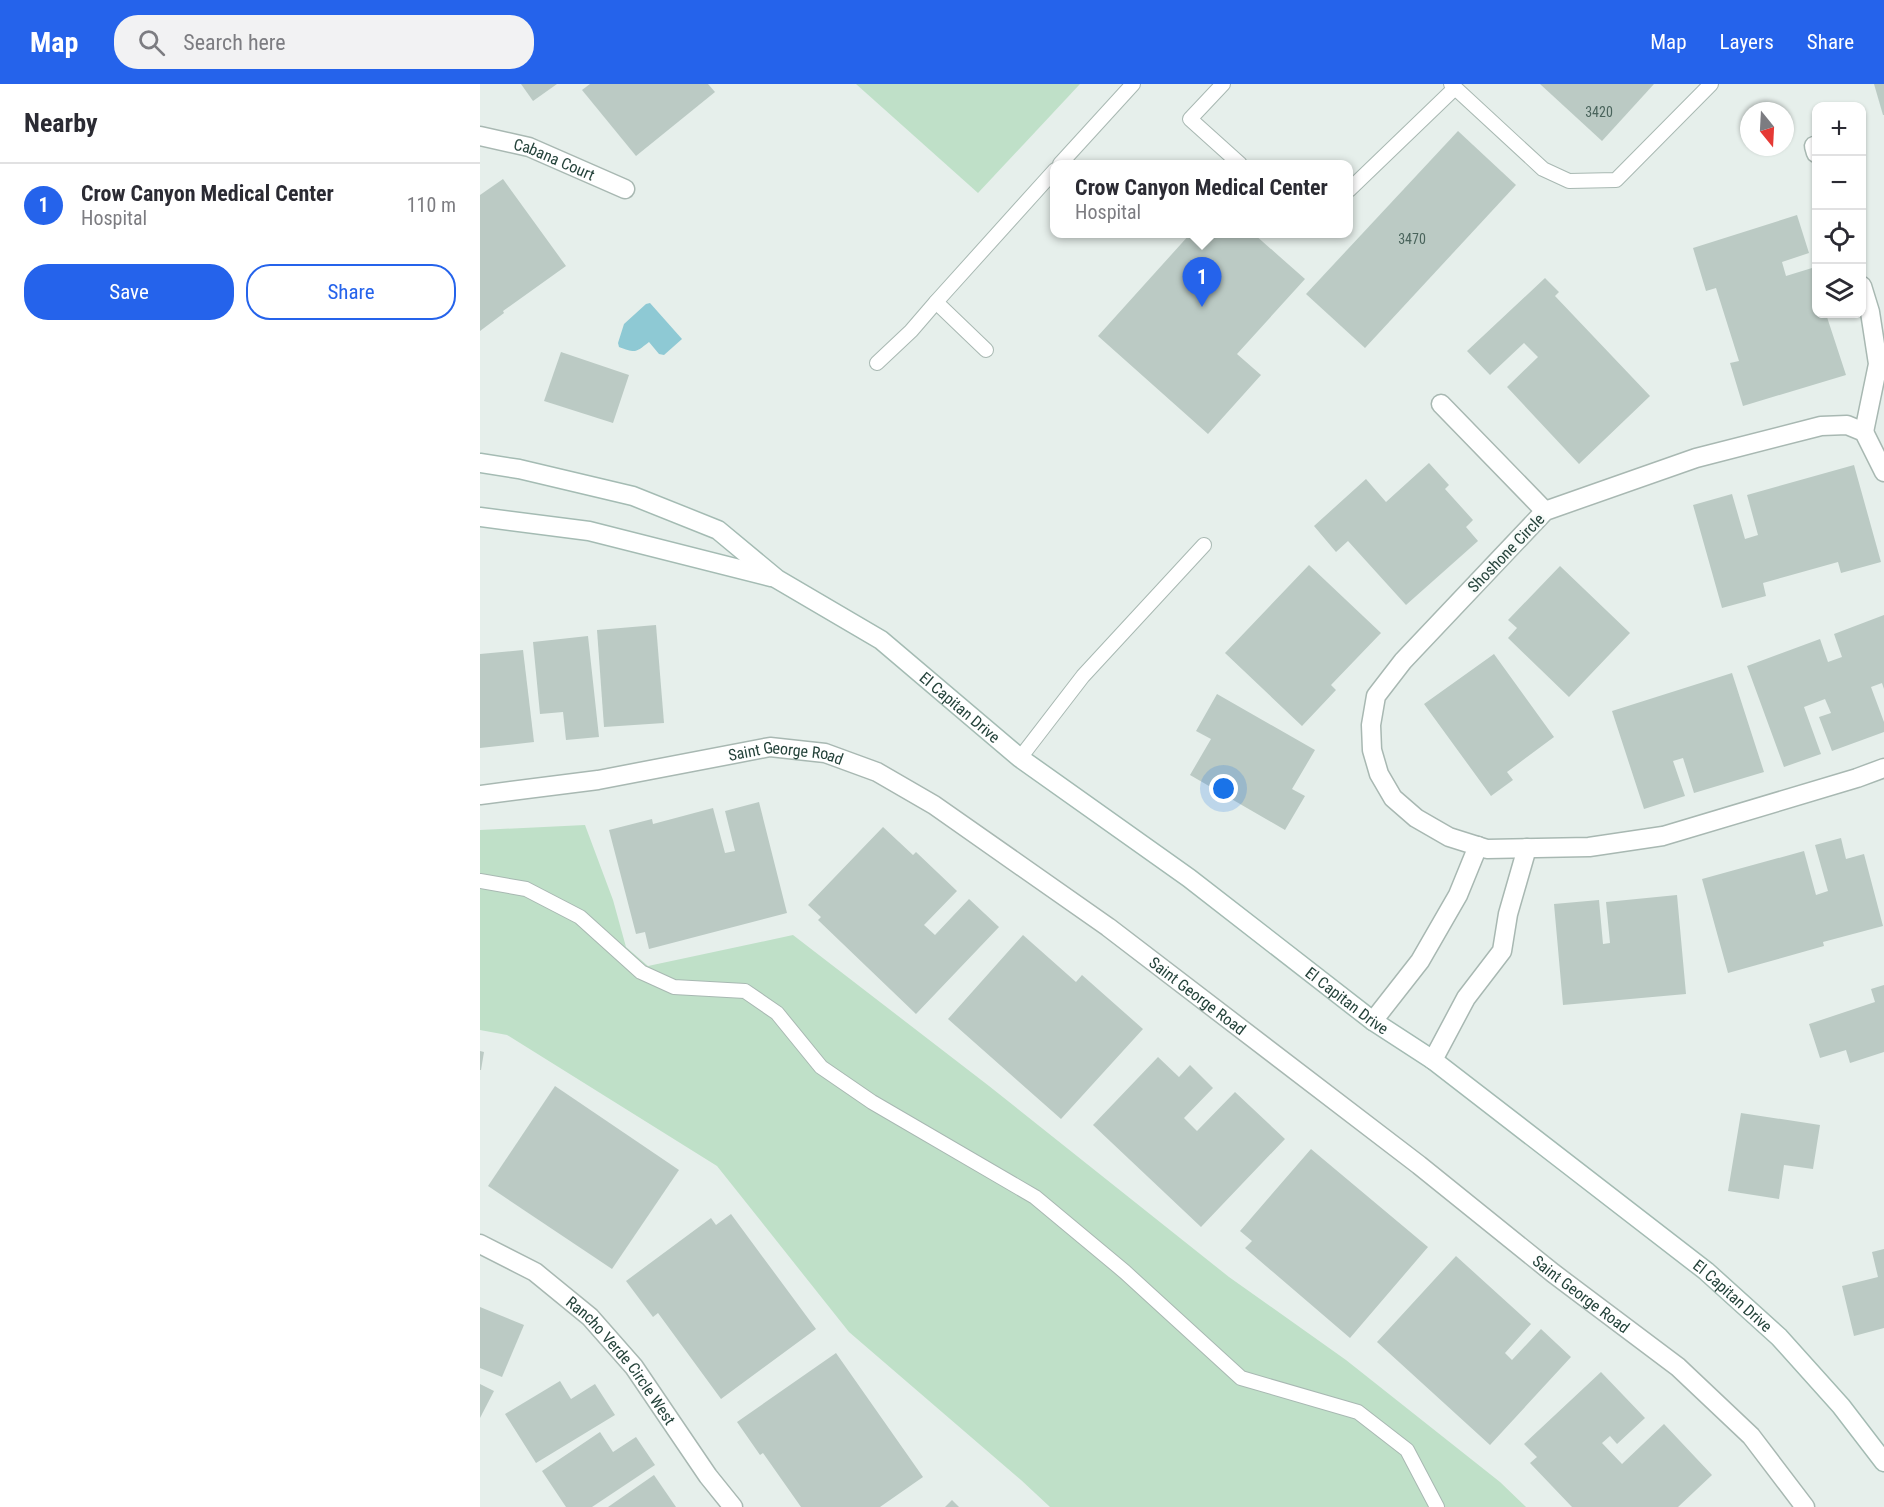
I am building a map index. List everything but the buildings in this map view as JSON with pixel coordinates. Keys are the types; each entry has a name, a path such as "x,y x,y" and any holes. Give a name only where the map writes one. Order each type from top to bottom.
{"street":[{"name":"Cabana Court","path":"480,136 529,147 625,189"},
{"path":"1866,299 1878,364 1864,432 1884,472"},
{"path":"1441,404 1545,511"},
{"name":"Shoshone Circle","path":"1864,432 1847,425 1821,426 1696,458 1545,511 1403,661 1376,696 1371,725 1372,750 1379,774 1393,798 1416,818 1449,837 1487,849 1589,847 1663,836 1884,768"},
{"name":"El Capitan Drive","path":"480,463 519,469 633,496 718,530 777,579 880,640 1020,758 1189,878 1373,1021 1433,1060 1706,1271 1779,1337 1841,1406 1884,1462"},
{"name":"El Capitan Drive","path":"480,517 589,531 777,579"},
{"name":"Saint George Road","path":"480,795 598,780 770,747 825,753 877,772 934,805 1108,927 1409,1158 1553,1273 1678,1367 1751,1436 1804,1507"},
{"path":"1373,1021 1420,961 1458,895 1478,846"},
{"path":"1433,1060 1466,998 1502,951 1508,914 1527,848"},
{"name":"Rancho Verde Circle West","path":"480,1244 535,1272 590,1317 634,1366 708,1476 733,1507"}],"lane":[{"path":"1064,160 1132,84"},
{"path":"1223,84 1190,119 1235,160"},
{"path":"1353,186 1453,86 1543,169 1569,181 1616,180 1712,84"},
{"path":"877,363 911,331 1050,176"},
{"path":"936,302 986,350"},
{"path":"1020,758 1083,676 1204,545"},
{"path":"480,881 526,889 580,917 641,972 674,987 745,992 777,1013 820,1067 872,1102 1035,1197 1125,1272 1241,1378 1358,1412 1407,1450 1437,1507"}],"green space":[{"path":"856,84 1080,84 978,193"},
{"path":"585,825 613,900 626,947 648,966 793,935 989,1086 1229,1277 1346,1360 1500,1482 1526,1507 1050,1507 849,1332 717,1166 507,1035 480,1030 480,830"}],"water":[{"path":"650,303 682,339 664,355 659,354 649,342 635,351 619,347 618,343 624,324"}],"place":[{"name":"Crow Canyon Medical Center","path":"1202,307"}]}
